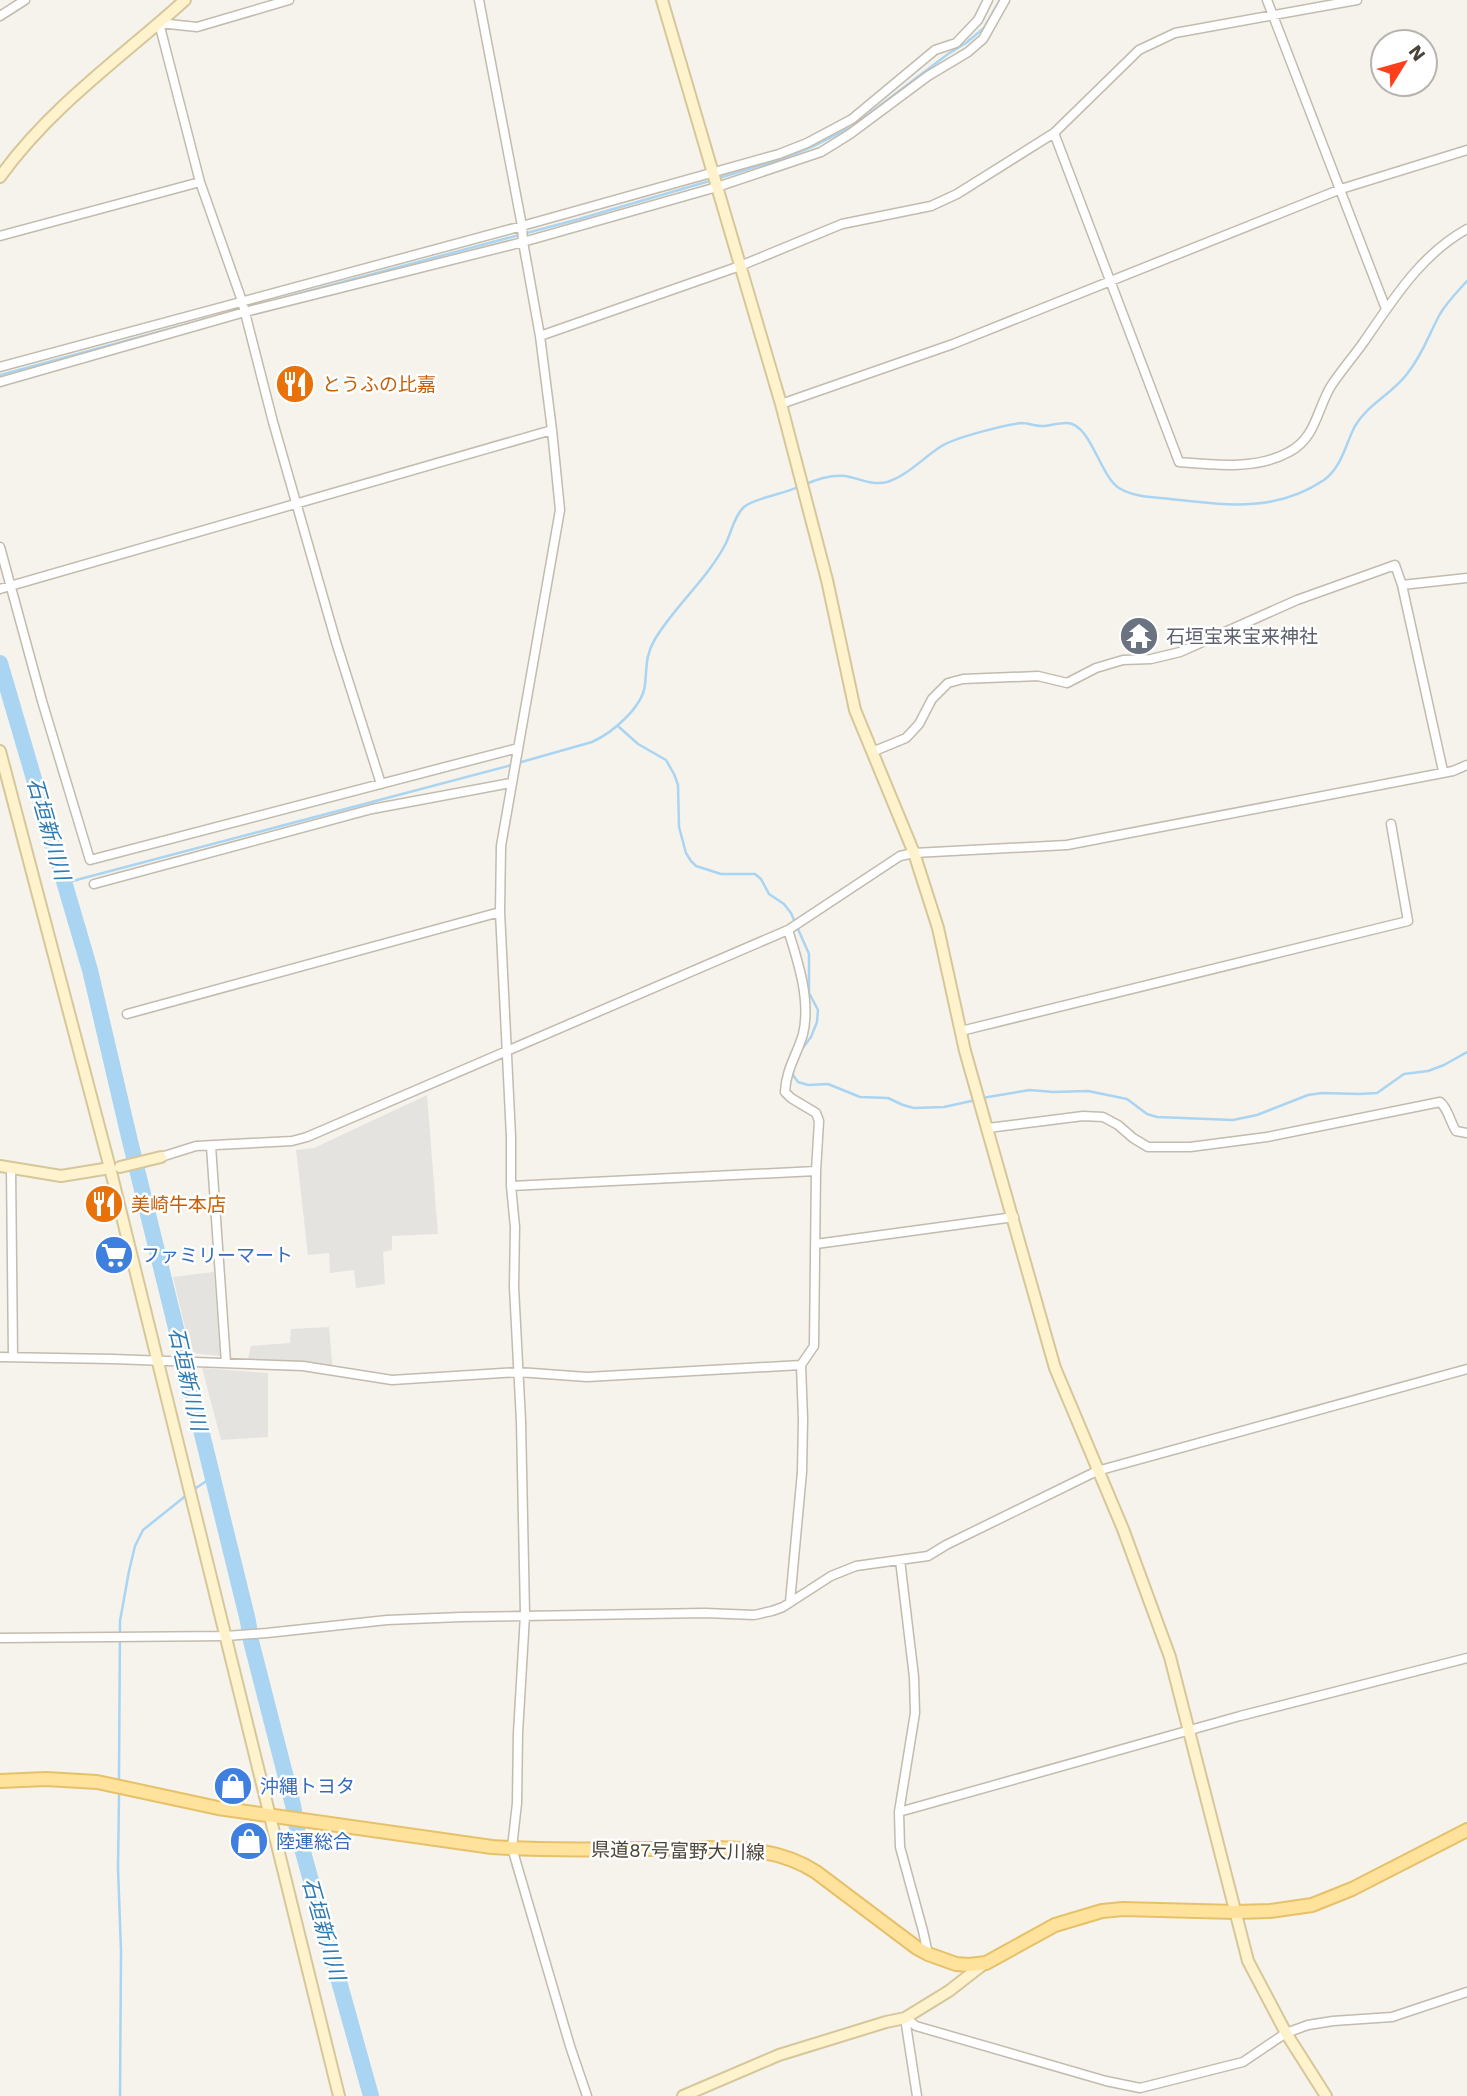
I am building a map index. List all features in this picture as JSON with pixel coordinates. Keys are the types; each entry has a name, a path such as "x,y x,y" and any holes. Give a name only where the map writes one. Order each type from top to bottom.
{"main road":[{"name":"県道87号富野大川線","path":"0,1781 46,1779 97,1782 188,1803 512,1849 752,1850 779,1854 799,1861 816,1872 898,1935 928,1954 957,1964 986,1963"},
{"path":"986,1963 1055,1925 1102,1911 1270,1911 1312,1905 1352,1889 1467,1830"}],"street":[{"path":"0,16 25,0"},
{"path":"0,177 47,120 185,0"},
{"path":"159,23 197,27 289,0"},
{"path":"479,0 540,336 560,510 501,846 500,912 515,1227 514,1287 526,1615 518,1733 517,1803 512,1849 587,2096"},
{"path":"662,0 781,404 827,580 855,710 914,853 938,928 961,1031 1055,1368 1123,1529 1170,1657 1248,1961 1286,2033 1326,2096"},
{"path":"0,367 779,154 807,143 852,119 935,50 956,43 978,20 988,0"},
{"path":"0,382 245,312 523,242 717,187 821,152 850,134 928,76 968,52 983,39 1005,0"},
{"path":"1266,0 1387,309"},
{"path":"540,336 740,266 842,224 931,206 969,187 1054,133 1139,50 1175,33 1357,0"},
{"path":"159,23 200,182 242,301 273,422 336,642 381,784"},
{"path":"1054,133 1179,462 1240,465 1289,452 1306,440 1332,385 1392,299 1431,255 1467,229"},
{"path":"781,404 953,344 1341,189 1467,150"},
{"path":"0,236 200,182"},
{"path":"1,589 552,430"},
{"path":"0,547 42,701 90,860 518,748"},
{"path":"872,752 906,738 919,723 932,699 948,682 1038,676 1067,684 1096,668 1123,660 1151,659 1180,652 1297,600 1395,565 1402,585 1443,771"},
{"path":"1402,585 1467,578"},
{"path":"0,751 115,1167 339,2096"},
{"path":"13,1357 6,1167 61,1175 115,1167 196,1146 292,1141 307,1137 788,930 900,856 1067,845 1453,771 1467,765"},
{"path":"94,884 372,809 511,783"},
{"path":"961,1031 1408,920 1391,824"},
{"path":"127,1014 500,912"},
{"path":"788,930 806,1009 803,1033 786,1076 785,1092 816,1113 819,1121 814,1346 801,1364 802,1472 790,1602"},
{"path":"988,1128 1083,1116 1103,1117 1148,1147 1190,1147 1267,1137 1440,1102 1446,1106 1449,1120 1456,1131 1467,1133"},
{"path":"211,1146 226,1363"},
{"path":"511,1186 816,1171"},
{"path":"816,1244 1014,1217"},
{"path":"0,1357 303,1366 392,1380 518,1372 587,1377 801,1364"},
{"path":"0,1638 226,1636 387,1620 526,1615 754,1615 772,1611 844,1571 868,1564 928,1556 1097,1471 1467,1369"},
{"path":"900,1560 914,1677 915,1713 900,1812 900,1847 928,1954"},
{"path":"900,1812 1189,1730 1467,1658"},
{"path":"682,2096 779,2055 905,2018 949,1991 986,1963"},
{"path":"905,2018 916,2026 1106,2081 1140,2088 1243,2062 1286,2033 1308,2025 1392,2017 1467,1992"},
{"path":"905,2018 917,2096"}],"shaded area":[{"path":"427,1095 438,1234 392,1236 392,1250 383,1252 385,1284 356,1288 354,1270 330,1273 329,1253 308,1255 296,1150 314,1148"},
{"path":"214,1272 220,1356 191,1353 173,1277"},
{"path":"329,1327 333,1372 247,1363 251,1346 290,1343 291,1329"},
{"path":"202,1368 268,1373 268,1437 221,1440"}],"waterway":[{"path":"719,178 779,160 853,126 984,28 1000,0"},
{"path":"264,303 579,219 713,180"},
{"path":"804,485 840,476 887,482 908,471 940,447 967,436 1021,423 1042,426 1068,423 1083,432 1112,482 1131,493 1230,504 1287,498 1306,491 1324,480 1335,469 1360,418 1413,367 1443,310 1467,281"},
{"path":"0,375 210,318"},
{"path":"518,763 592,742 625,719 643,694 648,656 655,639 718,557 741,511 755,501 798,487"},
{"name":"石垣新川川","path":"0,663 90,970 298,1834 371,2096"},
{"path":"619,727 638,744 666,760 674,774 678,785 679,827 691,861 696,866 721,874 755,874 769,894 784,904 791,913 809,954 809,993 818,1010 811,1037 801,1050"},
{"path":"65,883 512,765"},
{"path":"982,1098 1030,1090 1088,1091 1127,1099 1147,1114 1157,1117 1233,1120 1257,1115 1308,1095 1377,1093 1404,1074 1428,1071 1467,1052"},
{"path":"793,1071 798,1082 808,1085 828,1084 860,1097 888,1098 914,1108 944,1107 976,1100"},
{"path":"193,1490 214,1476"},
{"path":"119,1778 120,1621 135,1546 143,1530 188,1494"},
{"path":"119,1796 120,2096"}],"place":[{"name":"とうふの比嘉","path":"295,384"},
{"name":"石垣宝来宝来神社","path":"1139,636"},
{"name":"美崎牛本店","path":"104,1204"},
{"name":"ファミリーマート","path":"114,1255"},
{"name":"沖縄トヨタ","path":"233,1786"},
{"name":"陸運総合","path":"249,1841"}]}
